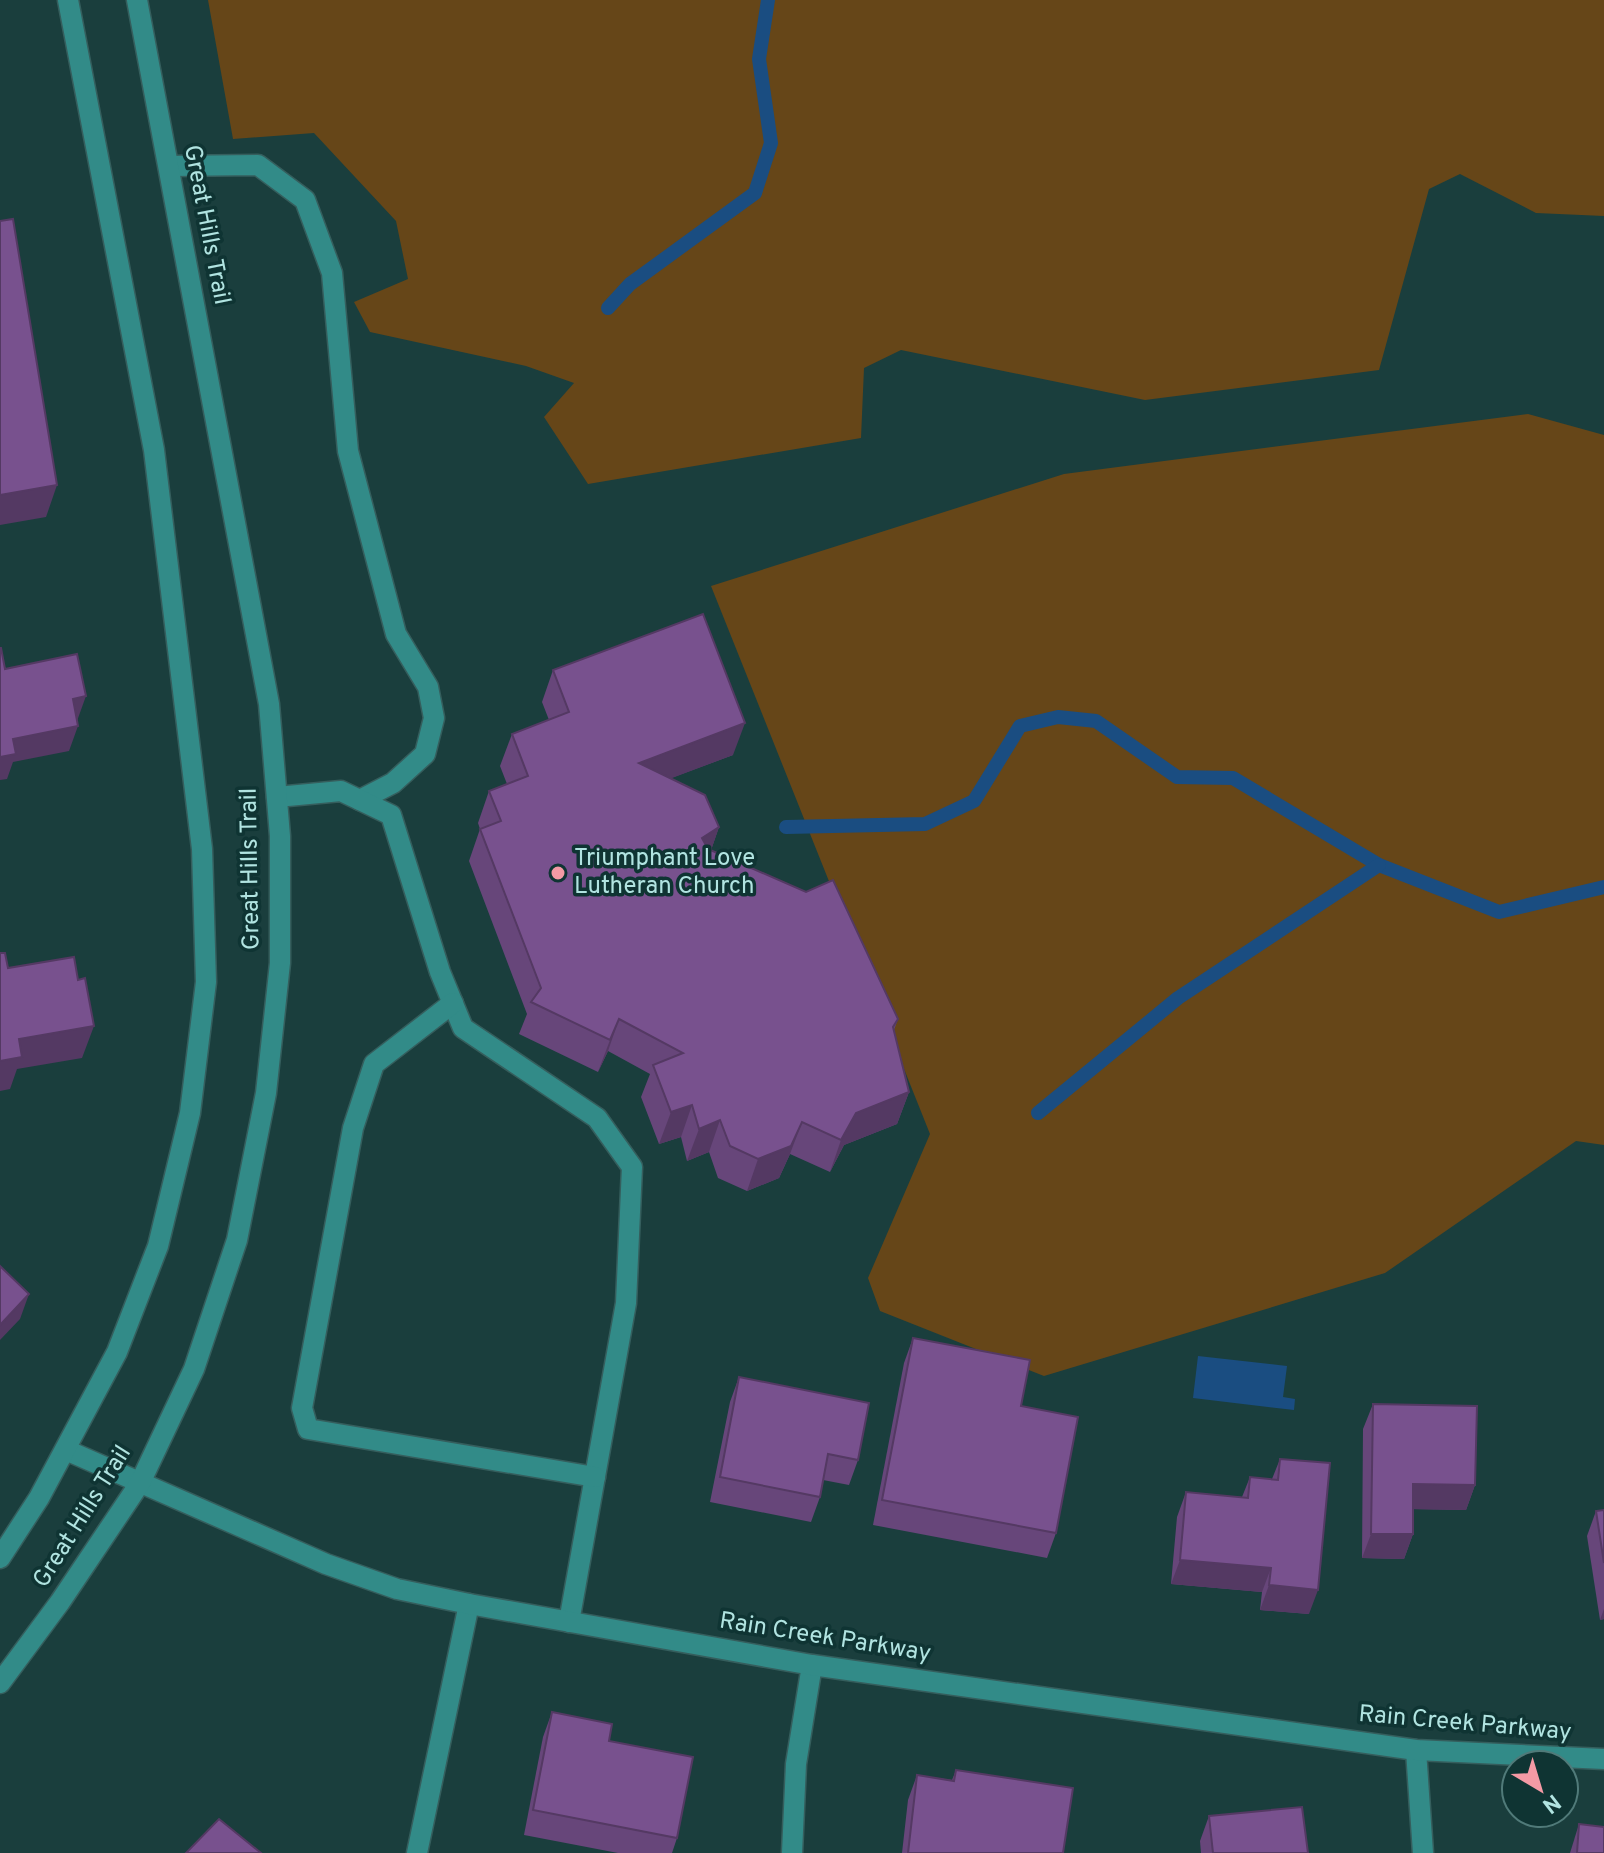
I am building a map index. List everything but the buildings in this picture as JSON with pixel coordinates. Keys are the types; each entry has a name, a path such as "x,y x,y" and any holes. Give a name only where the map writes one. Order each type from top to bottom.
{"street":[{"name":"Great Hills Trail","path":"0,1558 66,1450 117,1352 158,1246 190,1113 206,982 202,849 154,450 68,0"},
{"name":"Great Hills Trail","path":"0,1683 140,1483 194,1369 237,1240 266,1093 280,963 277,797 269,704 137,0"},
{"path":"169,166 258,165 305,200 332,273 348,451 396,634 428,687 434,718 425,754 393,783 360,800"},
{"path":"277,797 341,791 391,815 440,972 463,1028 597,1118 632,1167 626,1303 569,1622"},
{"path":"453,1003 374,1064 353,1128 302,1408 308,1429 595,1477"},
{"name":"Rain Creek Parkway","path":"66,1450 326,1564 397,1589 469,1604 812,1665 1416,1750 1604,1759"},
{"path":"417,1853 469,1604"},
{"path":"792,1853 796,1764 812,1665"},
{"path":"1416,1750 1423,1853"}],"shaded area":[{"path":"208,0 1604,0 1604,216 1536,213 1460,174 1429,189 1379,370 1145,400 901,350 864,368 861,438 588,484 544,417 574,383 526,366 370,332 354,302 408,279 396,221 314,133 233,139"},
{"path":"1528,414 1604,435 1604,1145 1576,1141 1385,1273 1044,1376 880,1311 868,1278 930,1134 711,586 1064,474"}],"water":[{"path":"1198,1356 1287,1366 1283,1397 1295,1399 1294,1410 1193,1398"}],"waterway":[{"path":"608,308 630,284 755,193 771,143 759,59 768,0"},
{"path":"786,827 925,824 974,801 1020,726 1058,717 1096,721 1177,777 1233,778 1379,865 1499,912 1604,887"},
{"path":"1038,1113 1178,998 1379,865"}],"place":[{"name":"Triumphant Love Lutheran Church","path":"558,873"}]}
